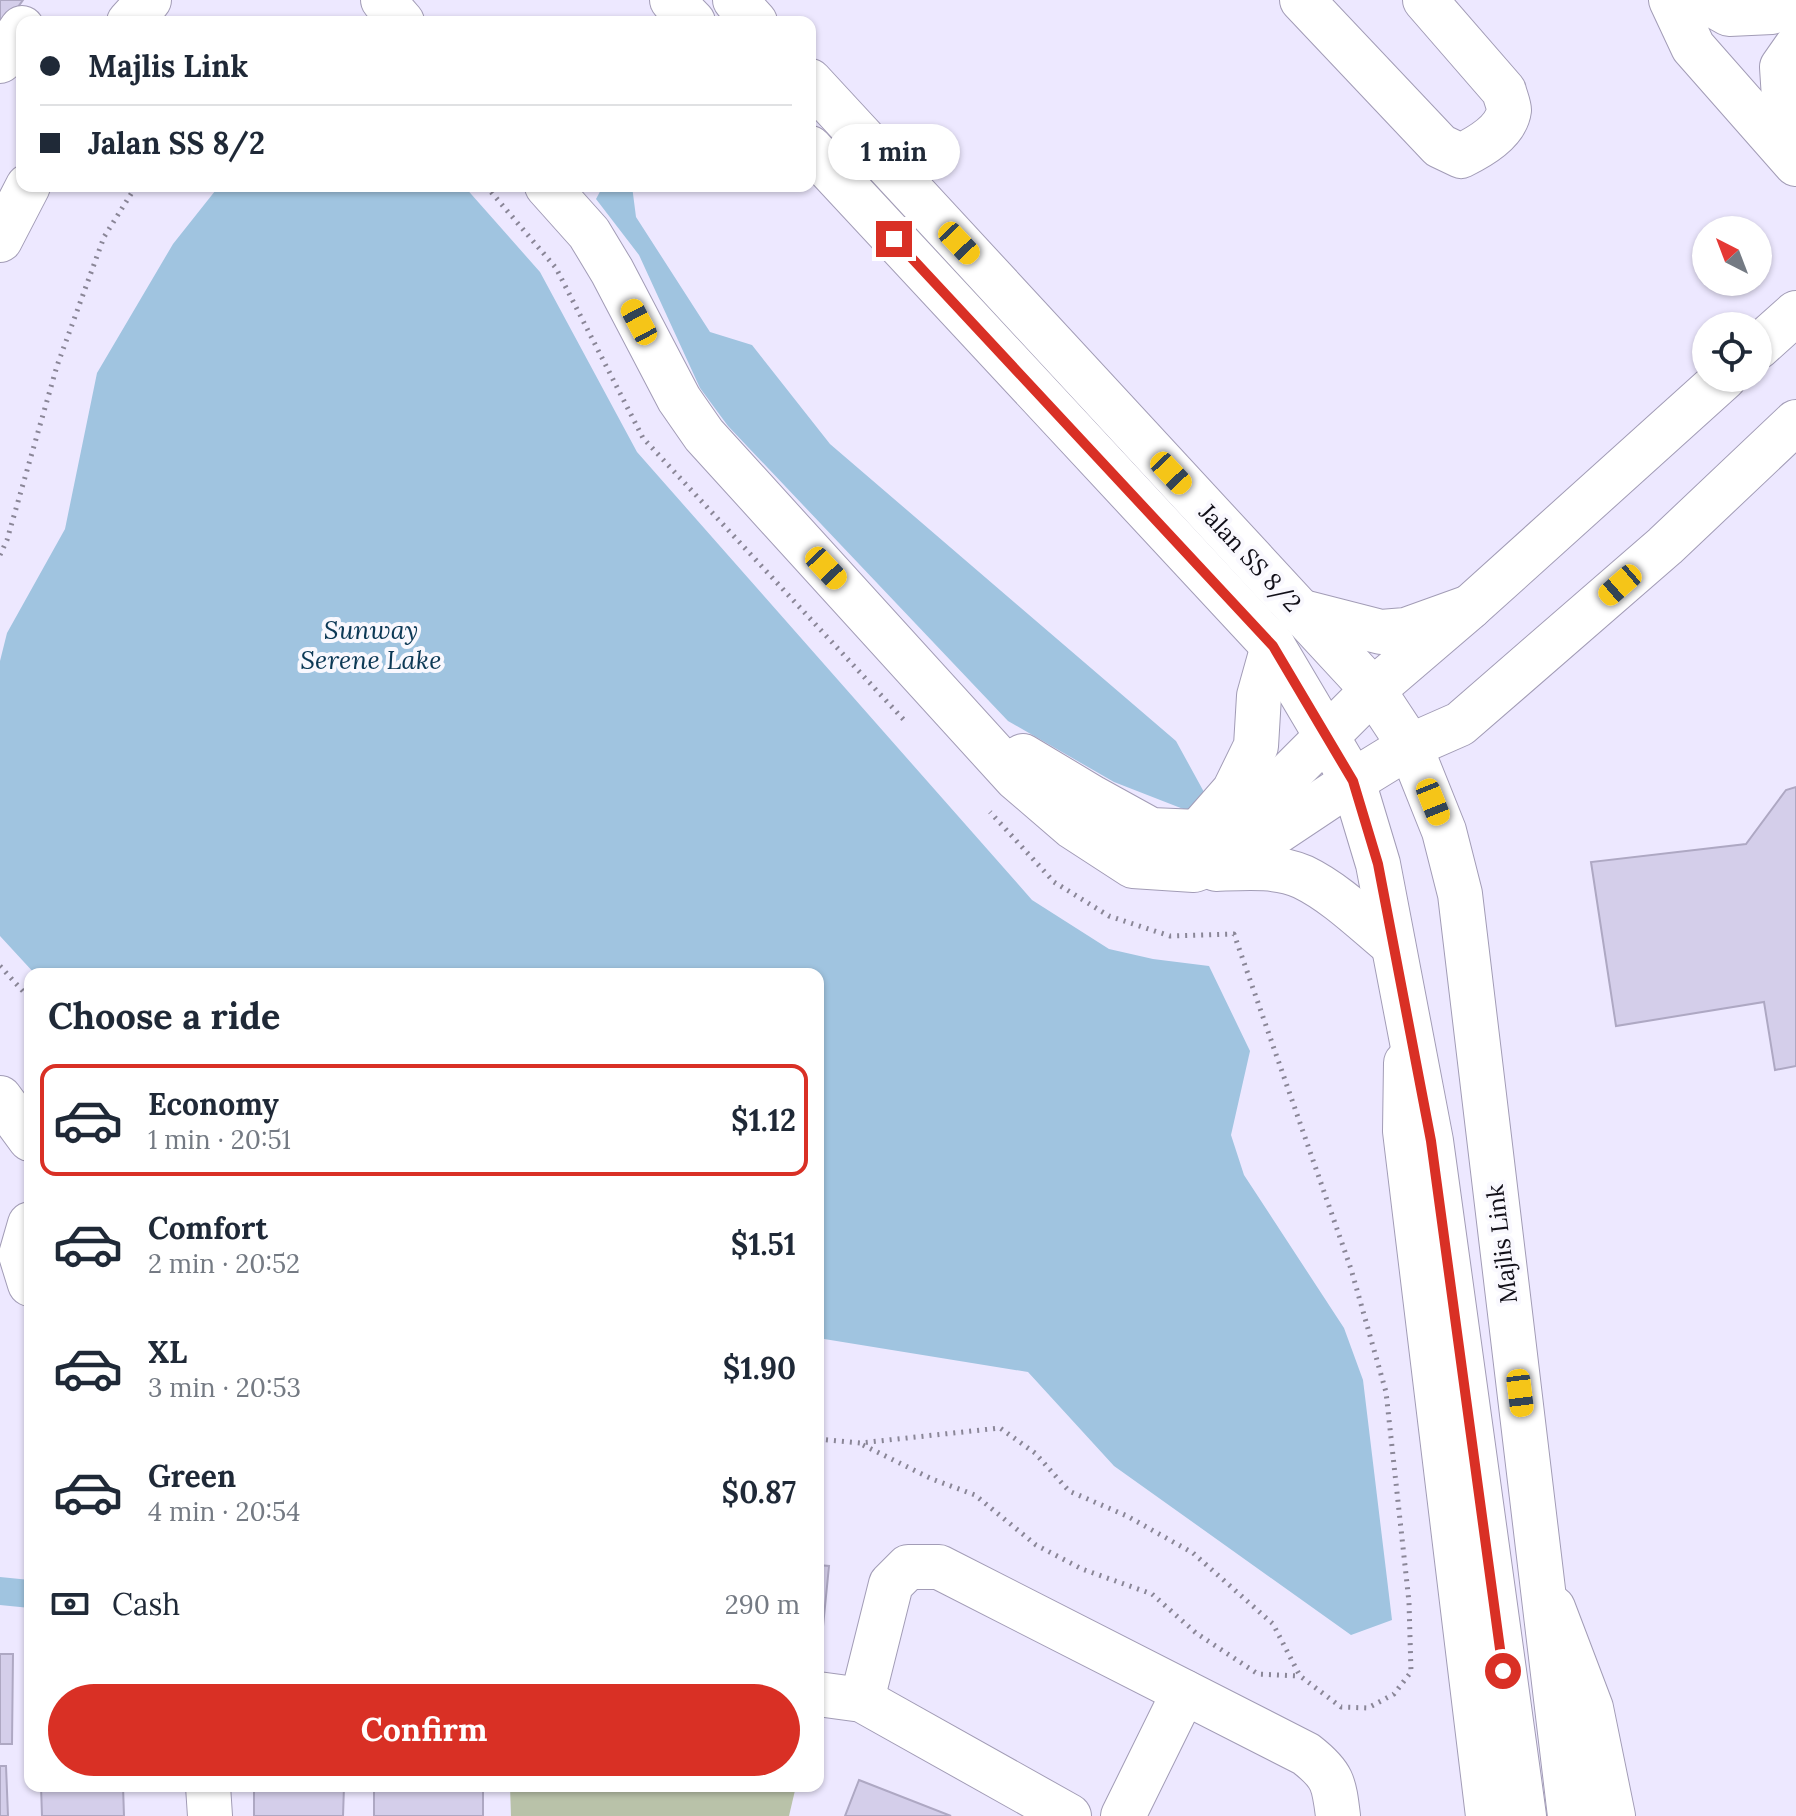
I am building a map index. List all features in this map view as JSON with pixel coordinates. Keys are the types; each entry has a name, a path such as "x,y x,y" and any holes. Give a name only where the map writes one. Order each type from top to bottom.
{"main road":[{"path":"134,16 149,0"},
{"path":"383,0 397,16"},
{"path":"672,0 687,16"},
{"path":"735,0 750,16"},
{"path":"1302,0 1440,146 1461,156 1480,146 1500,128 1509,110 1504,91 1425,0"},
{"path":"1671,0 1693,47 1796,164"},
{"path":"1704,0 1729,14 1772,12 1796,4"},
{"path":"0,61 16,37"},
{"path":"1796,47 1782,67 1784,98 1796,114"},
{"name":"Jalan SS 8/2","path":"816,88 1373,690"},
{"name":"Jalan SS 8/2","path":"816,154 1273,646"},
{"path":"0,240 25,192"},
{"path":"552,192 589,233 679,399 704,435 948,700 1030,761 1151,830 1196,851 1301,876 1345,905 1393,945"},
{"path":"1772,334 1796,313"},
{"path":"1196,851 1283,780 1373,690 1708,392"},
{"path":"1196,851 1251,849 1410,746 1460,724 1665,546 1796,422"},
{"path":"1299,611 1381,632 1417,627 1470,607"},
{"path":"1273,646 1353,781 1378,864 1431,1141 1524,1816"},
{"path":"1196,851 1234,791 1256,746 1259,696 1273,646"},
{"name":"Majlis Link","path":"1373,690 1410,746 1444,831 1460,894 1570,1816"},
{"path":"1407,1006 1405,1131 1488,1816"},
{"path":"0,1098 24,1131"},
{"path":"24,1245 21,1255 24,1265"},
{"path":"862,1700 891,1584 908,1567 939,1567 1306,1754 1326,1770 1335,1790 1338,1816"},
{"path":"1542,1580 1591,1708 1613,1816"},
{"path":"1123,1816 1184,1692"},
{"path":"824,1695 862,1700 1069,1816"},
{"path":"208,1792 210,1816"}],"path":[{"path":"0,555 57,366 104,237 132,192"},
{"path":"491,192 556,268 643,438 913,730"},
{"path":"824,1440 860,1443 1000,1428 1035,1453 1069,1491 1127,1516 1193,1553 1273,1624 1300,1676 1341,1707 1368,1708 1394,1694 1411,1672 1409,1602 1386,1392 1351,1269 1234,934 1170,936 1109,916 1054,882 989,812"},
{"path":"0,966 24,992"},
{"path":"860,1443 932,1479 975,1495 1036,1545 1082,1569 1152,1594 1196,1633 1258,1674 1300,1676"}],"green space":[{"path":"510,1792 795,1792 789,1816 511,1816"}],"water":[{"name":"Sunway Serene Lake","path":"214,192 469,192 540,272 637,452 1032,900 1109,949 1153,959 1209,966 1250,1051 1231,1135 1244,1175 1344,1328 1363,1380 1392,1620 1351,1635 1114,1466 1028,1372 824,1339 824,968 29,968 0,936 0,661 7,633 65,529 97,373 173,244"},
{"path":"600,192 633,192 636,217 710,332 752,345 830,444 1176,741 1210,803 1191,812 1114,782 1008,721 728,426 700,388 639,255 596,199"},
{"path":"0,1577 24,1579 24,1607 0,1605"}],"building":[{"path":"0,0 23,0 0,32"},
{"path":"1796,787 1796,1066 1775,1070 1764,1002 1616,1026 1591,862 1746,844 1786,790"},
{"path":"824,1566 829,1566 824,1616"},
{"path":"0,1654 13,1654 12,1744 0,1744"},
{"path":"0,1766 6,1766 8,1816 0,1816"},
{"path":"859,1780 951,1816 845,1816"},
{"path":"41,1792 123,1792 124,1816 42,1816"},
{"path":"254,1792 344,1792 343,1816 254,1816"},
{"path":"374,1792 483,1792 483,1816 374,1816"}],"route":[{"path":"894,239 1273,646 1353,781 1378,864 1431,1141 1503,1671"}]}
